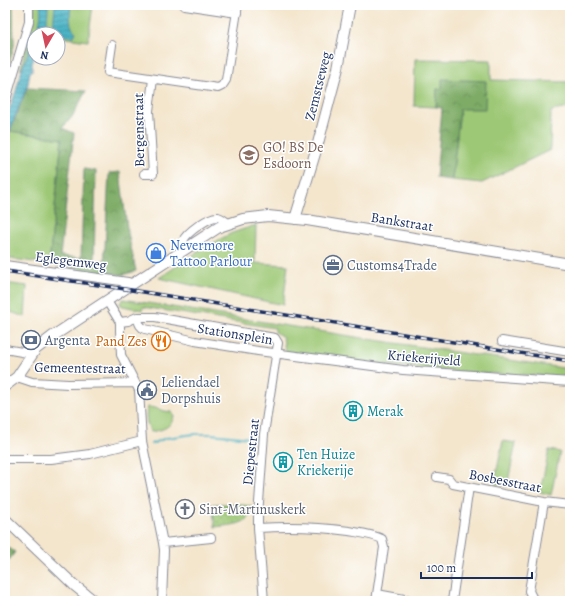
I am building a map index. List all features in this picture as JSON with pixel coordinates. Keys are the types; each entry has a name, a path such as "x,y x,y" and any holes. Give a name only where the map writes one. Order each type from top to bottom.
{"street":[{"path":"5,103 29,22 29,5"},
{"path":"184,5 238,9"},
{"name":"Zemstseweg","path":"295,219 315,154 338,68 350,5"},
{"name":"Bergenstraat","path":"112,45 108,72 218,88 222,86 226,80 238,9"},
{"name":"Bergenstraat","path":"144,174 153,174 149,111 153,78"},
{"name":"Bankstraat","path":"17,377 36,349 53,336 185,250 210,232 228,223 244,219 268,216 295,219 388,233 570,264"},
{"name":"Eglegemweg","path":"5,265 128,282 133,284"},
{"path":"107,301 120,322 121,355 139,390 142,441 164,550 162,601"},
{"name":"Stationsplein","path":"120,322 128,321 137,317 155,317 275,338 278,343 277,354 195,341 145,329 140,326 137,317"},
{"path":"502,340 570,352"},
{"path":"5,349 33,354"},
{"name":"Kriekerijveld","path":"277,354 403,370 570,382"},
{"name":"Diepestraat","path":"264,601 258,516 264,434 277,354"},
{"name":"Gemeentestraat","path":"5,386 17,377 32,382 68,384 135,384"},
{"path":"5,459 51,459 90,454 142,441"},
{"name":"Bosbesstraat","path":"437,477 449,479 453,484 544,502 570,504"},
{"path":"452,601 469,487"},
{"path":"534,601 529,591 544,502"},
{"path":"5,520 74,585 94,601"},
{"path":"258,528 275,527 338,530 376,536 382,539 384,546 377,597 415,601"},
{"path":"163,543 211,538"}],"green space":[{"path":"5,5 13,5 14,45 5,81"},
{"path":"34,5 93,5 88,41 66,38 66,26 31,26"},
{"path":"26,46 26,58 20,70"},
{"path":"415,59 491,60 491,80 570,82 570,108 551,111 550,150 482,183 452,180 460,109 442,89 437,89 436,107 414,106"},
{"path":"442,79 486,81 485,109 460,109 452,180 436,178 442,108 436,107 437,89 442,89"},
{"path":"27,88 86,91 72,117 62,128 74,133 60,256 81,258 84,169 96,171 94,264 104,265 109,173 120,172 127,228 136,271 122,275 49,264 62,139 10,131"},
{"path":"10,131 62,139 49,264 5,258 5,180 8,136"},
{"path":"256,225 255,263 288,265 283,305 159,278 203,248 232,233"},
{"path":"5,283 27,286 25,317 5,310"},
{"path":"123,299 368,339 570,369 570,377 460,372 387,365 285,351 283,337 275,332 275,328 143,307 142,310 121,305 120,303"},
{"path":"148,407 172,412 174,416 173,420 168,426 151,432 146,420"},
{"path":"503,441 516,443 507,486 494,484"},
{"path":"549,450 560,452 551,495 540,492"},
{"path":"212,504 252,506 250,517 238,524 215,527"},
{"path":"6,546 15,552 5,566 5,547"}],"water":[{"path":"40,5 48,5 45,26 38,26 41,12"},
{"path":"55,5 71,5 71,23 73,30 76,32 74,36 66,36 66,26 53,26"},
{"path":"26,58 26,66 32,66 32,71 30,72 28,84 8,136 5,180 5,121"}],"waterway":[{"path":"151,444 166,438 194,434 211,434 260,439"}],"railway":[{"path":"5,271 570,361"}],"place":[{"name":"GO! BS De Esdoorn","path":"249,155"},
{"name":"Nevermore Tattoo Parlour","path":"156,253"},
{"name":"Customs4Trade","path":"333,265"},
{"name":"Argenta","path":"31,340"},
{"name":"Pand Zes","path":"161,341"},
{"name":"Leliendael Dorpshuis","path":"147,390"},
{"name":"Merak","path":"353,411"},
{"name":"Ten Huize Kriekerije","path":"283,462"},
{"name":"Sint-Martinuskerk","path":"185,509"}]}
